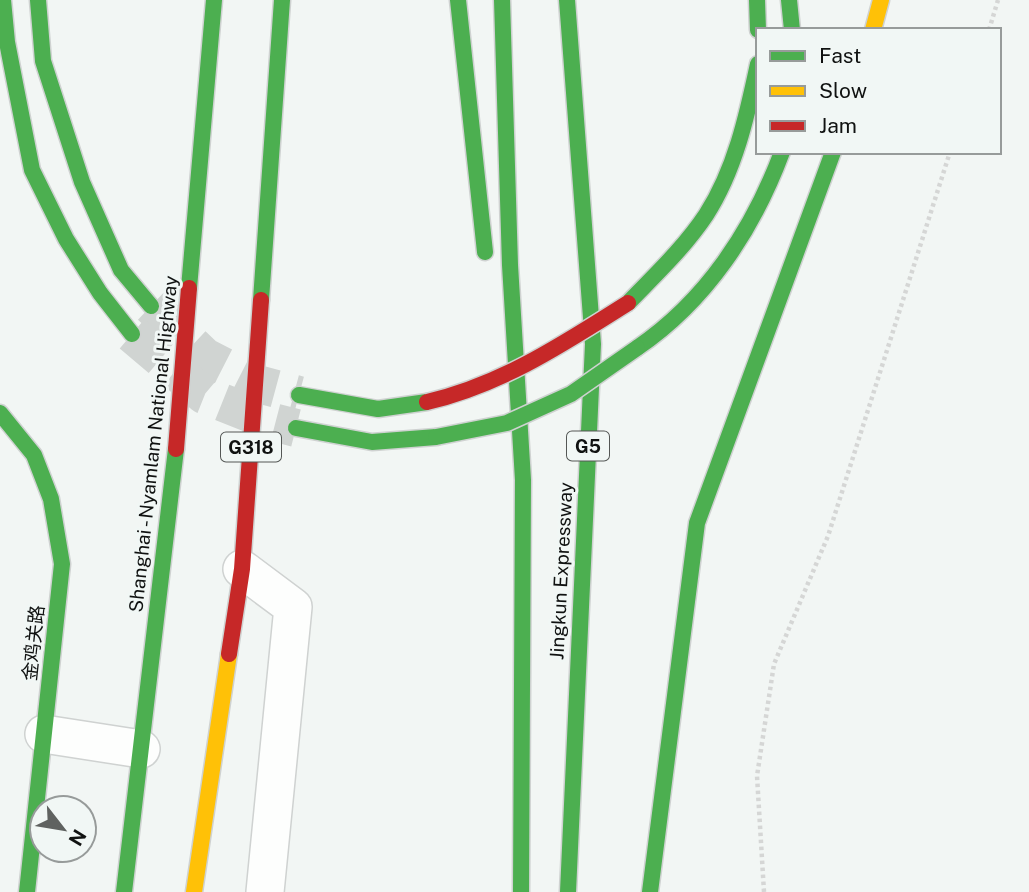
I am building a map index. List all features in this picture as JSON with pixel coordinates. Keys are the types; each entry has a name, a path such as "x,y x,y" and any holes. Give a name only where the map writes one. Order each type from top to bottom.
{"main road":[{"path":"4,0 7,42 32,170 66,239 100,293 132,334"},
{"path":"38,0 43,61 82,182 121,270 151,306"},
{"name":"Shanghai - Nyamlam National Highway","path":"124,892 171,502 214,0"},
{"name":"G318","path":"194,892 242,569 282,0"},
{"path":"458,0 477,158 486,266"},
{"name":"Jingkun Expressway","path":"502,0 510,265 523,480 521,892"},
{"name":"Jingkun Expressway","path":"567,0 593,344 568,892"},
{"path":"757,0 758,28"},
{"path":"789,0 792,28"},
{"path":"874,28 881,0"},
{"path":"299,395 378,409 466,394 531,365 628,303 674,254 715,200 745,128 756,74"},
{"path":"296,428 372,442 436,437 507,424 571,394 676,320 730,253 771,185 781,154"},
{"path":"650,892 697,523 772,310 832,154"},
{"path":"495,361 523,480"},
{"name":"金鸡关路","path":"0,413 34,455 51,499 62,564 27,892"}],"street":[{"path":"242,569 293,607 265,892"},
{"path":"44,734 141,749"}],"path":[{"path":"990,28 999,0"},
{"path":"764,892 757,776 774,664 828,536 949,154"}],"tunnel":[{"path":"151,306 205,357 258,384 299,395"},
{"path":"132,334 204,395 269,421 296,428"}],"traffic: fast":[{"path":"3,0 7,42 32,170 66,239 100,293 132,334"},
{"path":"38,0 43,61 82,182 121,270 151,306"},
{"path":"189,288 214,0"},
{"path":"261,300 282,0"},
{"path":"458,0 485,252"},
{"path":"502,0 510,265 523,480 521,892"},
{"path":"567,0 593,344 568,892"},
{"path":"757,0 758,28"},
{"path":"789,0 792,28"},
{"path":"628,303 688,239 716,198 739,142 756,73"},
{"path":"637,348 685,309 724,262 757,209 781,154"},
{"path":"650,892 697,523 832,154"},
{"path":"436,437 507,423 571,394 637,348"},
{"path":"299,395 378,409 427,402"},
{"path":"0,413 34,455 51,499 62,564 27,892"},
{"path":"296,428 372,442 436,437"},
{"path":"124,892 176,449"}],"traffic: slow":[{"path":"874,28 881,0"},
{"path":"194,892 229,654"}],"traffic: jam":[{"path":"176,449 189,288"},
{"path":"229,654 242,569 261,300"},
{"path":"427,402 507,374 556,348 628,303"}]}
